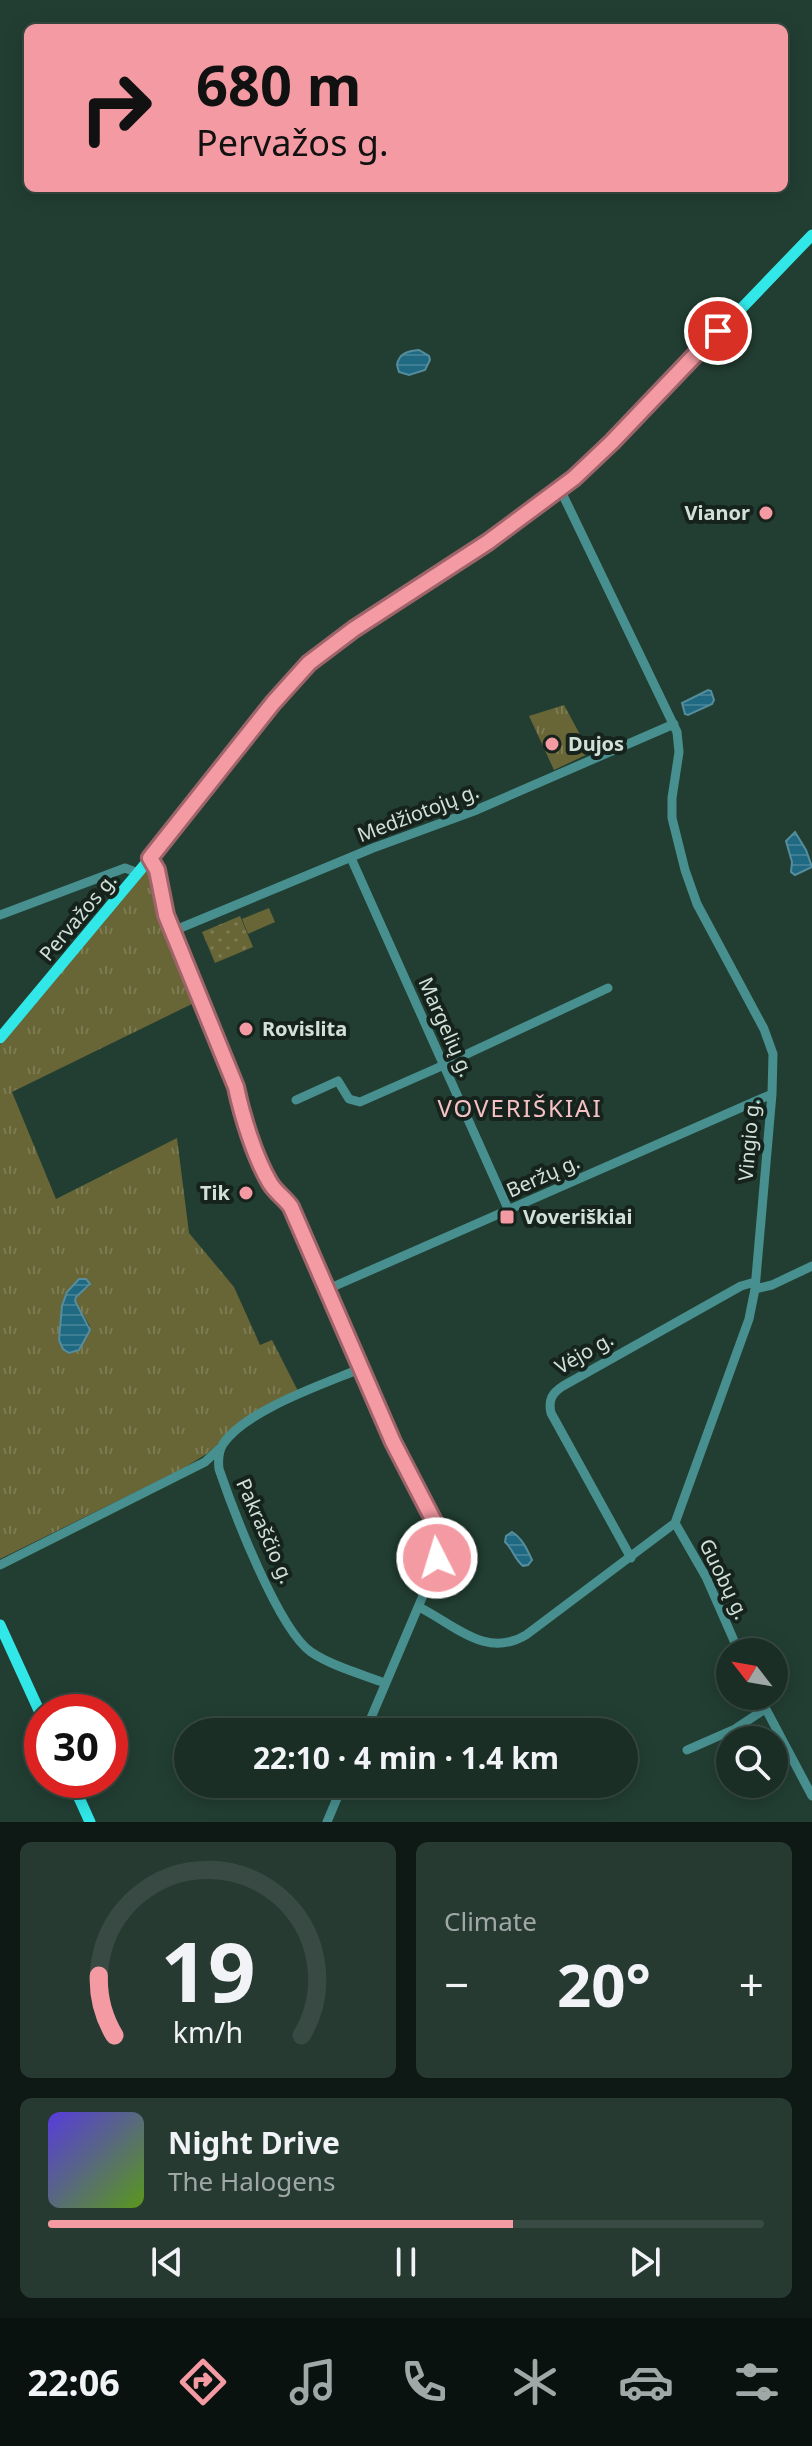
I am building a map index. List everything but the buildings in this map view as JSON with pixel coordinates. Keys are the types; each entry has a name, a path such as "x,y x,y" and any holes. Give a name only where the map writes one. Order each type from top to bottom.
{"main road":[{"name":"Pervažos g.","path":"0,1038 309,663 342,637 488,542 560,489 612,442 812,235"},
{"path":"0,1625 32,1694"},
{"path":"79,1798 90,1822"}],"street":[{"name":"Vingio g.","path":"560,489 674,724 679,741 672,798 676,839 697,904 764,1029 773,1054 755,1286 749,1319 675,1523"},
{"name":"Medžiotojų g.","path":"173,931 474,811 674,724"},
{"path":"150,858 157,870 162,900 173,931 236,1087 241,1112 264,1170 274,1189 291,1207 393,1442 432,1515 439,1536 437,1558 419,1607 371,1718"},
{"name":"Margelių g.","path":"351,858 509,1211"},
{"path":"0,915 125,868 138,873"},
{"path":"296,1100 338,1081 349,1099 360,1102 608,988"},
{"name":"Beržų g.","path":"328,1289 772,1094"},
{"path":"755,1286 772,1285 812,1266"},
{"name":"Vėjo g.","path":"631,1558 551,1413 552,1395 741,1286 755,1286"},
{"path":"0,1565 205,1462 237,1429 259,1414 362,1368"},
{"name":"Pakraščio g.","path":"222,1446 219,1469 238,1523 266,1583 298,1640 322,1658 385,1683"},
{"path":"205,1462 219,1469"},
{"path":"419,1607 481,1642 508,1644 526,1635 675,1523"},
{"name":"Guobų g.","path":"675,1523 706,1577 733,1638"},
{"path":"687,1750 735,1729 764,1710"},
{"path":"766,1710 812,1796"},
{"path":"327,1822 337,1798"}],"green space":[{"path":"564,705 590,753 554,770 529,716"},
{"path":"145,871 152,873 198,1001 12,1092 56,1199 177,1138 189,1233 234,1287 260,1345 272,1340 298,1391 253,1413 208,1453 184,1468 0,1559 0,1045","holes":["90,1286 75,1301 90,1326 59,1340 62,1306 67,1292"]},
{"path":"269,908 275,922 248,934 242,919"},
{"path":"240,916 253,947 215,963 202,932"}],"water":[{"path":"419,350 429,356 425,370 409,375 399,372 397,365 402,355"},
{"path":"708,690 714,700 712,704 685,714 682,703"},
{"path":"795,832 812,867 795,875 791,872 792,862 786,841"},
{"path":"79,1279 86,1279 90,1284 75,1301 90,1330 79,1350 69,1353 59,1340 62,1306 67,1292"},
{"path":"512,1532 532,1560 528,1565 520,1563 505,1542 506,1536"}],"place":[{"name":"Vianor","path":"766,513"},
{"name":"Dujos","path":"552,744"},
{"name":"Rovislita","path":"246,1029"},
{"name":"Tik","path":"246,1193"},
{"name":"Voveriškiai","path":"507,1217"}],"district":[{"name":"VOVERIŠKIAI","path":"520,1109"}],"route":[{"path":"437,1558 439,1536 432,1515 393,1442 291,1207 274,1189 264,1170 241,1112 236,1087 166,915 157,870 150,858 273,703 309,663 330,645 526,516 574,478 718,331"}]}
